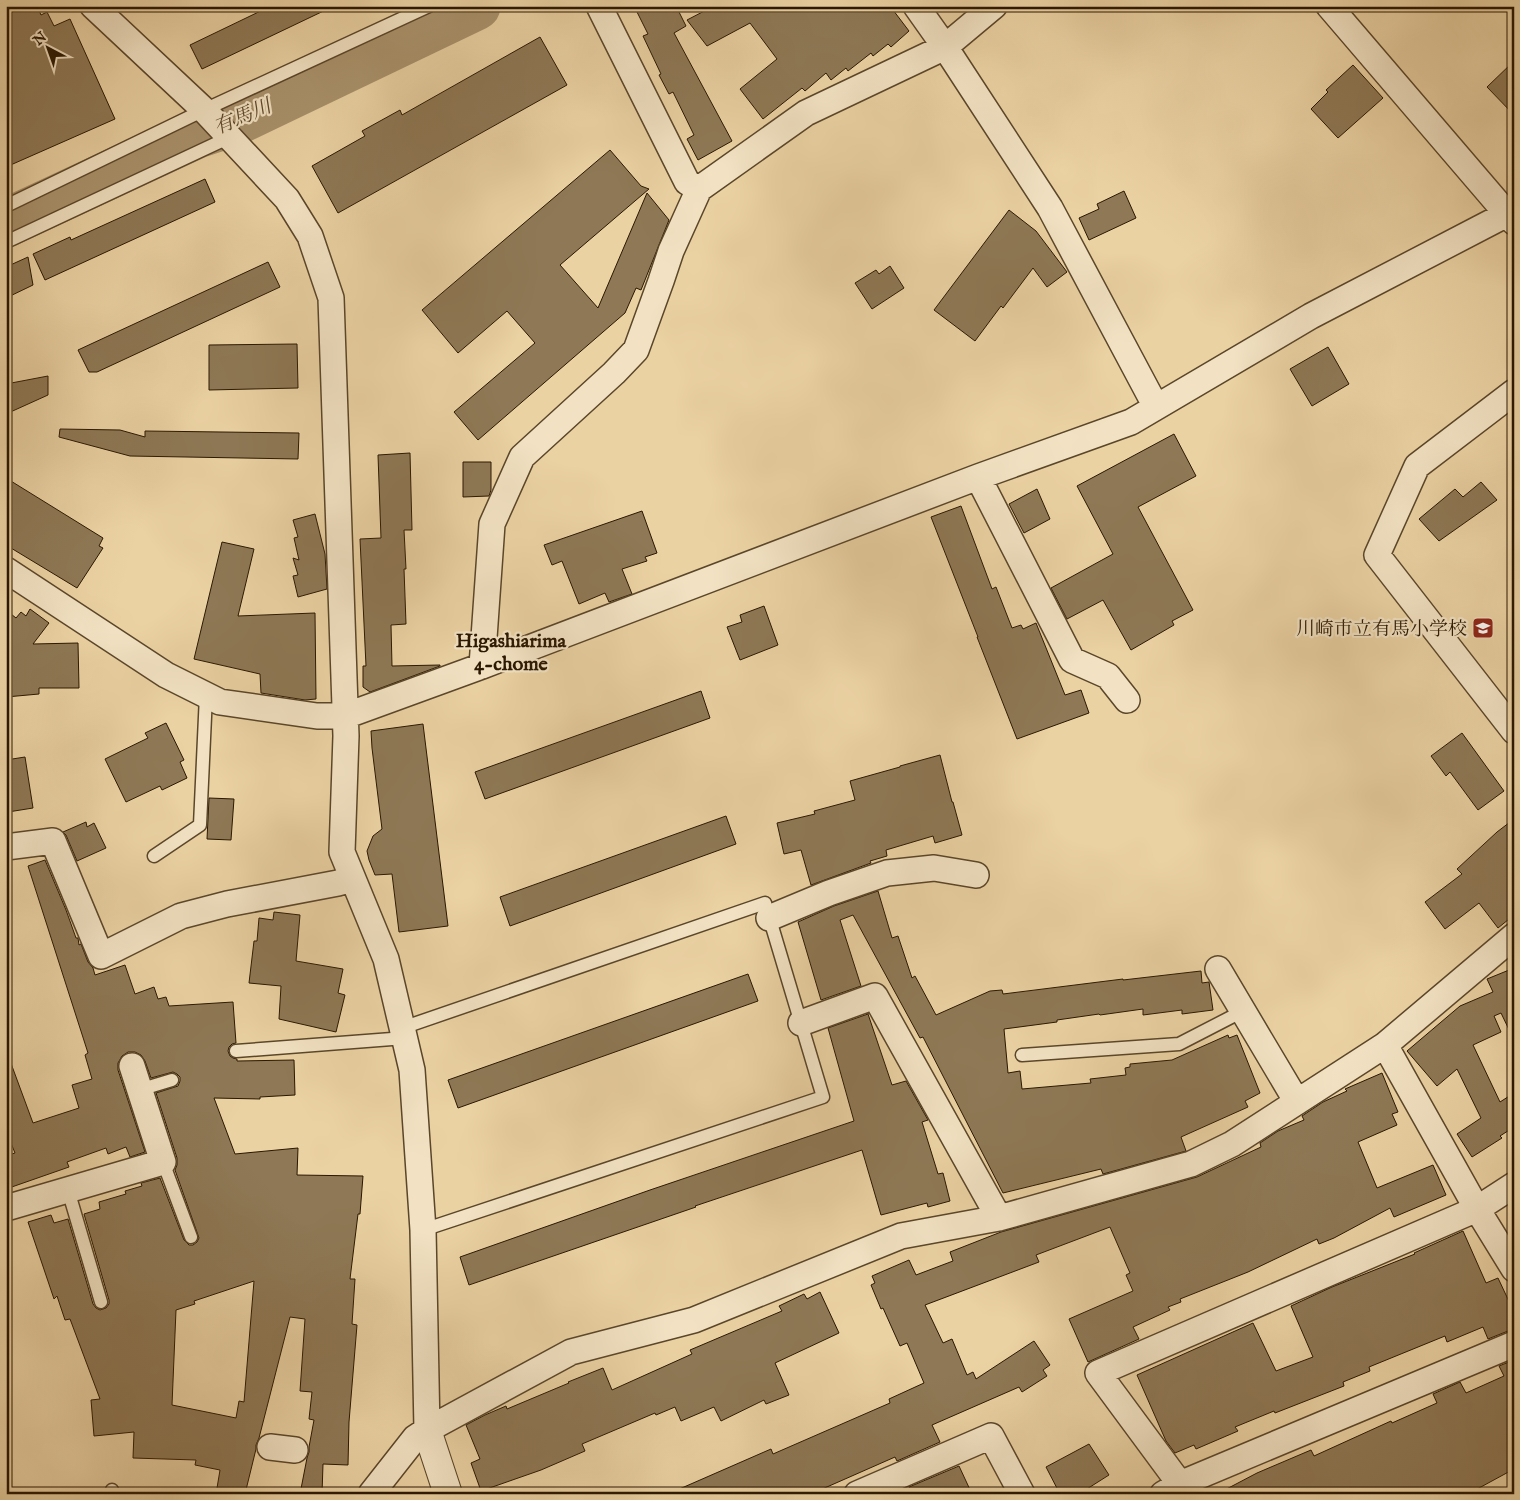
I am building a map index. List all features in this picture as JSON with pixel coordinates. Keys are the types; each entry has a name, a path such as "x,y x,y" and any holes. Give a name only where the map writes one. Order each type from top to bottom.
{"street":[{"path":"93,6 205,111 287,198 310,236 331,298 346,736 342,852 386,959 412,1070 423,1230 427,1430 448,1494"},
{"path":"599,6 687,182 699,189"},
{"path":"916,6 945,47 1050,208 1156,406"},
{"path":"482,666 492,524 522,457 614,373 636,350 662,281 670,251 699,189 806,113 945,47 994,6"},
{"path":"6,570 166,675 220,702 317,716 345,716 482,666 978,477 1131,422 1311,316 1510,218 1329,6"},
{"path":"1514,392 1417,466 1377,555 1514,731"},
{"path":"978,477 1072,660 1108,676 1127,700"},
{"path":"6,848 53,841 101,956 181,916 227,904 338,883 353,878"},
{"path":"769,918 829,893 887,873 934,868 976,875"},
{"path":"370,1494 416,1438 427,1430 571,1352 694,1320 901,1236 999,1218 1191,1164 1232,1144 1385,1045 1514,936"},
{"path":"1218,969 1297,1102"},
{"path":"801,1023 875,996 999,1218"},
{"path":"1385,1045 1477,1208 1514,1269"},
{"path":"6,1208 163,1162 132,1066"},
{"path":"1514,1185 1477,1208 1098,1373 1172,1489 1514,1344"},
{"path":"857,1494 991,1436 1022,1494"},
{"path":"270,1447 295,1450"}],"lane":[{"path":"6,206 429,6"},
{"path":"6,242 229,136"},
{"path":"154,856 200,825 206,695"},
{"path":"236,1051 403,1033 764,904 823,1097 423,1230"},
{"path":"1022,1055 1178,1044 1243,1011"},
{"path":"140,1090 172,1080"},
{"path":"163,1162 191,1237"},
{"path":"68,1190 101,1302"}],"building":[{"path":"6,6 37,6 41,15 47,12 54,26 70,19 115,119 6,167"},
{"path":"271,6 334,6 202,69 190,45"},
{"path":"634,6 676,6 686,26 674,33 732,141 698,160 687,139 694,135 673,92 669,94 659,75 661,74 643,36 648,34"},
{"path":"714,6 890,6 909,31 891,47 888,44 873,56 871,53 848,71 846,68 831,80 826,73 805,91 802,88 763,119 740,89 777,59 750,23 707,46 687,20"},
{"path":"540,37 567,85 338,213 312,166 365,136 362,131 400,110 402,115"},
{"path":"1514,61 1514,115 1487,87"},
{"path":"1353,65 1383,98 1338,138 1311,109 1328,92 1326,90"},
{"path":"610,150 641,186 649,189 560,265 598,308 647,193 669,220 641,290 636,288 625,313 478,440 454,412 535,343 507,311 458,353 422,310"},
{"path":"205,179 215,202 45,280 33,254 70,237 71,240"},
{"path":"1124,191 1136,218 1089,240 1079,218 1099,209 1097,204"},
{"path":"1009,210 1036,231 1067,272 1047,287 1033,268 975,341 934,310"},
{"path":"28,257 33,285 6,298 6,267"},
{"path":"268,262 280,287 97,372 89,372 78,350"},
{"path":"890,266 904,288 872,309 855,283 876,270 879,274"},
{"path":"297,344 298,388 209,390 209,345"},
{"path":"1328,347 1349,384 1312,406 1290,369"},
{"path":"48,376 48,395 6,414 6,384"},
{"path":"60,429 120,430 145,437 145,431 299,433 298,459 130,456 59,437"},
{"path":"1174,434 1196,476 1138,507 1193,610 1172,621 1174,625 1131,650 1103,600 1067,619 1051,588 1113,554 1077,486"},
{"path":"410,453 412,530 404,530 406,624 391,625 392,666 440,666 370,692 363,687 363,666 366,666 360,539 381,538 378,455"},
{"path":"463,462 491,462 491,490 489,496 463,497"},
{"path":"6,478 103,538 99,546 103,548 77,588 6,545"},
{"path":"1481,482 1497,500 1439,541 1419,519 1455,489 1463,497"},
{"path":"1037,489 1050,519 1024,533 1009,504"},
{"path":"961,506 992,589 996,587 1012,628 1021,625 1023,629 1036,623 1065,695 1081,690 1089,713 1017,739 931,517"},
{"path":"642,511 657,553 645,557 647,561 622,569 632,594 609,602 605,593 579,604 562,561 552,565 544,545"},
{"path":"315,514 325,554 327,589 298,597 293,576 298,575 293,558 299,560 294,538 298,537 293,520"},
{"path":"222,542 254,549 238,616 315,613 316,699 305,700 261,693 260,674 194,659"},
{"path":"764,606 778,645 740,660 727,627 742,622 740,615"},
{"path":"30,609 49,623 33,644 78,643 79,688 39,688 39,694 6,697 6,610 16,618 21,612 26,616"},
{"path":"701,691 710,718 485,799 475,772"},
{"path":"166,723 184,760 180,762 187,778 162,790 160,786 126,802 105,759 148,738 145,733"},
{"path":"423,724 448,926 399,932 392,874 375,875 367,851 373,836 382,829 371,731"},
{"path":"1462,733 1504,791 1478,810 1450,772 1446,776 1431,756"},
{"path":"940,755 962,835 935,843 933,836 886,850 887,856 811,885 801,850 784,854 777,823 815,814 814,811 855,800 850,781"},
{"path":"25,757 33,808 8,812 6,760"},
{"path":"209,798 234,799 231,840 207,839"},
{"path":"726,816 736,844 510,926 500,897"},
{"path":"1514,819 1514,915 1498,928 1479,903 1445,929 1425,902 1462,874 1457,869"},
{"path":"86,822 87,827 94,823 106,848 77,861 63,832"},
{"path":"45,860 76,938 78,938 79,945 81,944 95,975 125,965 135,994 154,987 158,999 166,997 169,1006 233,1002 236,1043 229,1047 230,1056 237,1059 237,1061 294,1060 295,1095 260,1097 260,1099 214,1098 235,1154 298,1148 297,1175 363,1176 360,1214 358,1214 350,1279 355,1279 352,1324 357,1325 349,1422 348,1465 323,1464 322,1494 300,1494 314,1420 309,1419 312,1392 300,1391 305,1319 290,1317 245,1494 216,1494 220,1470 195,1465 196,1460 133,1458 134,1432 94,1436 91,1400 100,1399 70,1319 65,1320 57,1296 54,1299 28,1222 51,1215 54,1223 68,1219 93,1304 100,1310 106,1308 109,1300 84,1214 100,1209 99,1202 126,1194 125,1191 142,1186 141,1183 160,1178 184,1240 189,1245 193,1245 199,1238 175,1170 177,1158 156,1093 178,1086 180,1077 173,1072 151,1078 145,1061 141,1055 135,1052 128,1052 122,1056 118,1063 118,1070 145,1152 130,1157 126,1147 108,1154 106,1148 67,1162 69,1167 6,1189 6,1156 15,1153 6,1131 6,1058 9,1058 33,1123 79,1108 72,1085 92,1079 85,1055 88,1053 28,866","holes":["254,1281 244,1402 239,1401 236,1418 172,1405 176,1310 195,1304 194,1301"]},
{"path":"878,891 892,938 898,936 912,978 915,976 936,1015 990,991 1002,990 1003,994 1201,971 1202,983 1209,982 1213,1010 1182,1014 1182,1010 1143,1015 1143,1009 1004,1029 1008,1073 1020,1071 1022,1089 1091,1083 1090,1079 1126,1075 1125,1068 1130,1067 1130,1064 1172,1060 1228,1035 1229,1038 1237,1035 1260,1093 1245,1101 1248,1107 1181,1137 1186,1151 1103,1174 1101,1169 1003,1193 923,1037 920,1038 853,915 840,920 861,986 821,1000 798,922 834,906"},
{"path":"274,912 300,915 296,961 343,969 338,993 345,995 336,1032 279,1019 281,986 249,983 254,941 257,941 259,918 273,920"},
{"path":"1514,968 1514,1040 1501,1013 1494,1016 1501,1032 1473,1045 1500,1102 1514,1093 1514,1127 1500,1136 1502,1138 1472,1157 1457,1134 1481,1118 1457,1069 1437,1086 1407,1051 1460,1006 1493,992 1487,979"},
{"path":"748,974 758,1001 458,1108 448,1080"},
{"path":"868,1014 892,1085 906,1081 928,1120 922,1122 938,1174 943,1173 950,1201 928,1207 927,1203 881,1215 862,1150 469,1285 460,1257 854,1121 828,1028"},
{"path":"1382,1073 1398,1112 1392,1114 1397,1125 1358,1142 1377,1188 1433,1165 1446,1195 1394,1217 1390,1208 1334,1238 1319,1244 1317,1239 1248,1272 1180,1299 1181,1302 1168,1307 1170,1310 1133,1327 1139,1339 1088,1362 1069,1319 1133,1291 1126,1275 1130,1273 1110,1227 1036,1255 1039,1262 925,1305 943,1343 952,1339 967,1375 973,1372 976,1379 1034,1341 1050,1365 1043,1370 1047,1376 1022,1392 1019,1387 932,1425 940,1442 897,1461 895,1457 811,1494 668,1494 771,1449 773,1454 890,1403 889,1399 924,1383 907,1343 900,1346 883,1308 881,1309 871,1285 875,1283 872,1276 909,1260 916,1275 953,1261 950,1252 1001,1232 1197,1177 1261,1147 1260,1143 1278,1131 1304,1120 1302,1116 1323,1102 1347,1091 1345,1089"},
{"path":"1463,1231 1486,1283 1498,1278 1514,1312 1514,1330 1488,1339 1483,1327 1447,1342 1445,1336 1369,1367 1370,1371 1343,1382 1344,1386 1235,1427 1238,1431 1196,1449 1194,1445 1175,1453 1166,1441 1137,1375 1253,1323 1276,1371 1313,1357 1291,1306 1332,1287 1415,1254"},
{"path":"820,1292 839,1333 775,1363 789,1395 766,1404 764,1400 721,1421 714,1407 681,1421 675,1407 656,1415 655,1413 582,1444 585,1451 541,1470 481,1491 471,1463 480,1459 466,1425 506,1406 507,1409 603,1368 612,1390 692,1354 690,1350 782,1311 779,1306 804,1294 807,1299"},
{"path":"1514,1360 1514,1469 1468,1494 1217,1494 1257,1473 1311,1450 1314,1456 1391,1421 1392,1423 1437,1403 1433,1394 1460,1382 1466,1393 1504,1376 1499,1366"},
{"path":"1089,1444 1109,1475 1079,1494 1060,1494 1046,1467"},
{"path":"959,1466 972,1494 913,1494 909,1487"}],"waterway":[{"name":"有馬川","path":"6,223 197,134 236,121 476,6"}],"place":[{"name":"川崎市立有馬小学校","path":"1483,628"}],"district":[{"name":"Higashiarima 4-chome","path":"511,652"}]}
